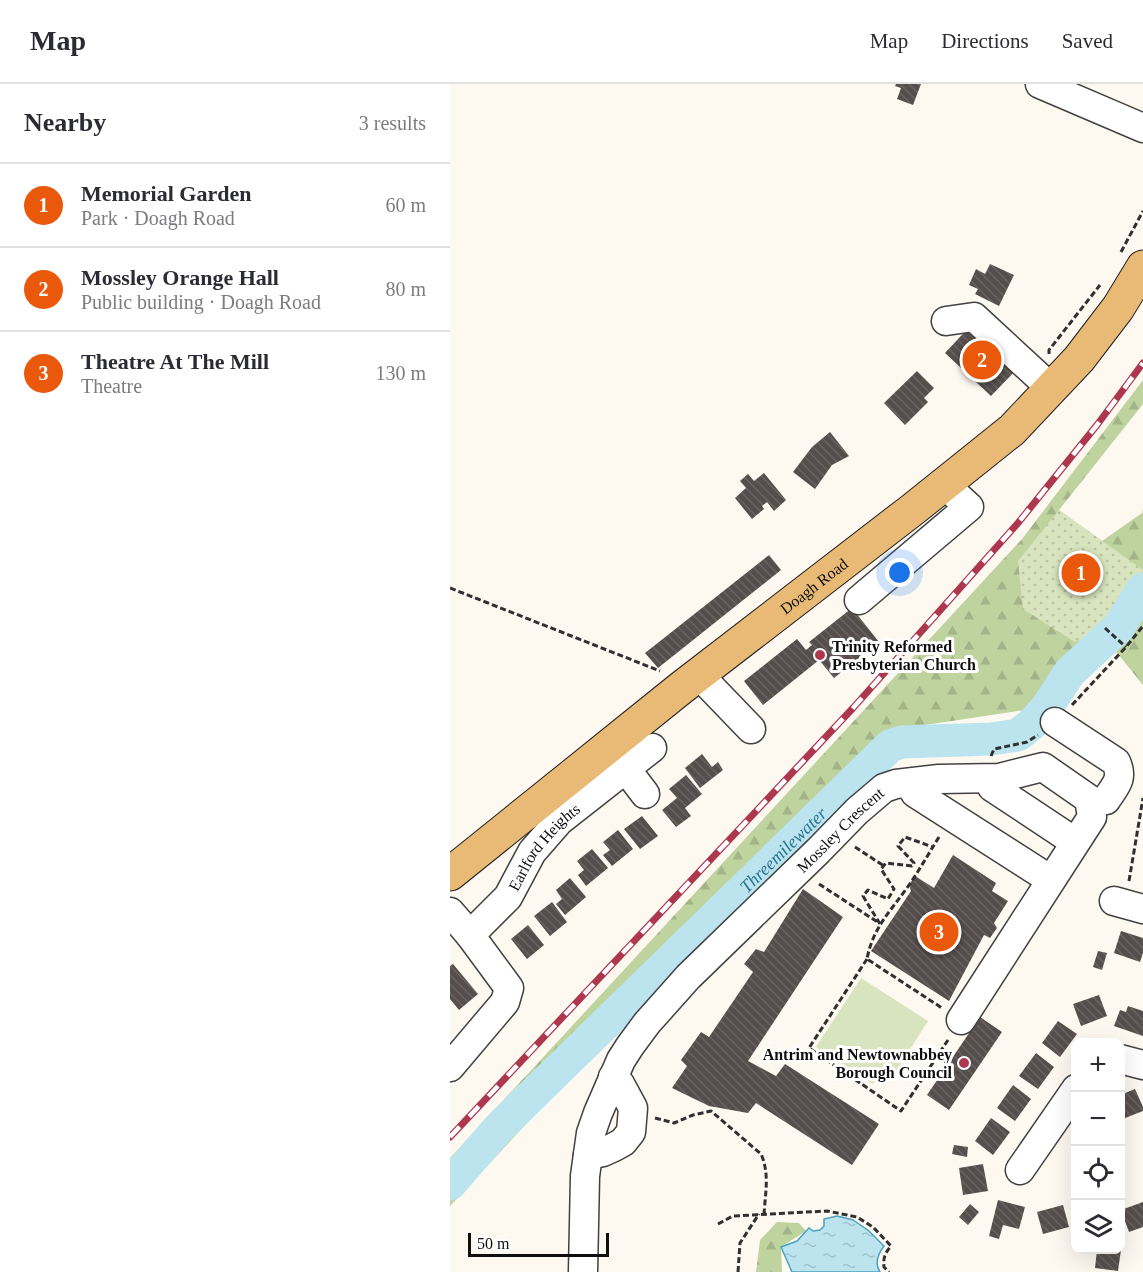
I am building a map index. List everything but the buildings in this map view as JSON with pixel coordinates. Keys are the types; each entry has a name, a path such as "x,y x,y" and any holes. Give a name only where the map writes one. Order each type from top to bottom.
{"main road":[{"name":"Doagh Road","path":"450,874 690,681 1012,430 1079,359 1112,316 1136,281 1131,261"}],"street":[{"path":"1040,84 1143,128"},
{"path":"946,321 974,317 1052,388"},
{"path":"859,600 969,507 944,484"},
{"path":"690,681 751,729"},
{"path":"961,1020 1092,817 1090,803 1106,800 1120,778 1116,762 1055,722"},
{"name":"Earlford Heights","path":"470,935 508,897 532,852 559,821 652,748"},
{"path":"991,766 992,788 1075,842"},
{"name":"Mossley Crescent","path":"583,1272 584,1196 591,1133 613,1077 630,1046 647,1023 688,978 857,811 884,788 896,784 939,779 991,766 999,778 1043,767 1089,799 1090,803"},
{"path":"626,769 645,794"},
{"path":"911,783 915,793 1051,880"},
{"path":"450,912 470,935 508,988 505,1002 450,1067"},
{"path":"1125,1060 1143,1065"},
{"path":"588,1155 614,1147 623,1142 631,1132 633,1108 620,1084 613,1077"},
{"path":"1020,1170 1074,1092"}],"path":[{"path":"1131,261 1143,211"},
{"path":"1052,388 1049,350 1103,280"},
{"path":"450,588 668,675 690,681"},
{"path":"991,766 994,749 1027,742 1049,729 1143,626"},
{"path":"1105,628 1125,646"},
{"path":"1128,904 1143,798"},
{"path":"846,822 860,829 851,845 884,866"},
{"path":"867,959 961,1020 901,1111 808,1048 867,959 870,943 880,924 933,847 904,837 898,846 914,863 912,866 886,863 881,869 894,889 888,899 868,890 863,896 880,924"},
{"path":"812,879 880,924"},
{"path":"651,1114 657,1119 674,1124 693,1115 711,1111 761,1154 767,1172 761,1214 740,1243 738,1272"},
{"path":"718,1224 733,1216 761,1214 827,1211 857,1217 873,1227 891,1246 883,1260 884,1268 889,1272"}],"green space":[{"path":"1143,380 1143,404 1059,510 1102,541 1142,513 1143,509 1143,685 1101,633 1025,710 892,730 450,1206 450,1158 1022,539"},
{"path":"1059,510 1143,570 1143,576 1101,633 1075,642 1023,609 1018,561"},
{"path":"861,978 928,1021 891,1079 881,1072 873,1084 816,1047"},
{"path":"777,1222 799,1223 806,1231 781,1247 782,1272 756,1272 760,1240"}],"water":[{"path":"837,1216 853,1220 869,1231 884,1246 877,1265 880,1272 792,1272 781,1247 797,1241 809,1228 813,1231 820,1230 824,1226 824,1219"}],"waterway":[{"name":"Threemilewater","path":"450,1184 521,1106 890,746 902,742 991,739 1018,735 1047,707 1070,672 1118,628 1143,589"}],"railway":[{"path":"450,1137 853,708 1018,523 1097,425 1143,363"}],"place":[{"name":"Mossley Orange Hall","path":"982,360"},
{"name":"Memorial Garden","path":"1081,573"},
{"name":"Trinity Reformed Presbyterian Church","path":"820,655"},
{"name":"Theatre At The Mill","path":"939,932"},
{"name":"Antrim and Newtownabbey Borough Council","path":"964,1063"}]}
